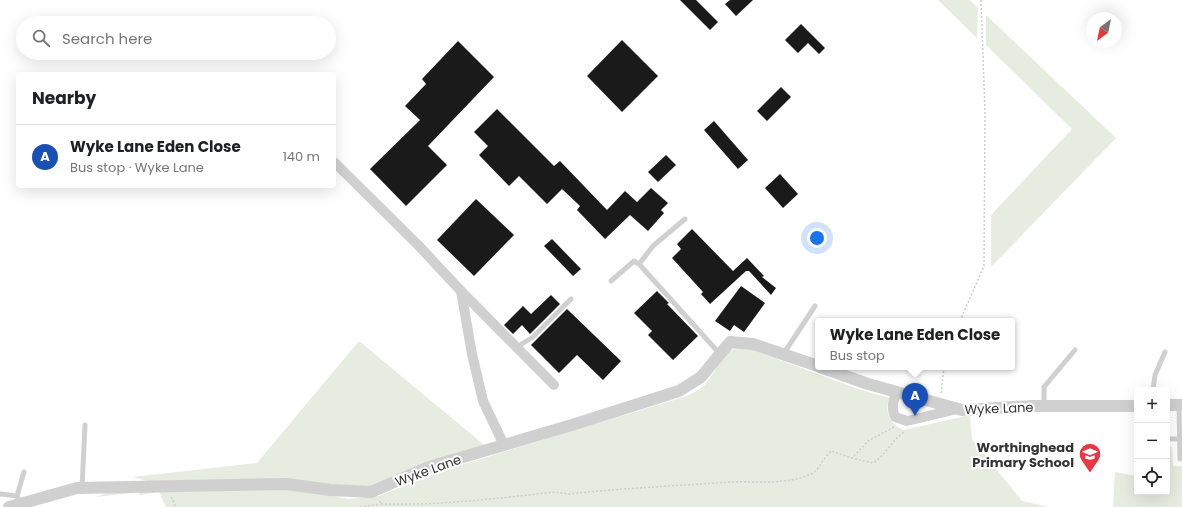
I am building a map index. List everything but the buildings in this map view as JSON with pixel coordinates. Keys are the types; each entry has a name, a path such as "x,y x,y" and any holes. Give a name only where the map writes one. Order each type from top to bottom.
{"street":[{"path":"336,164 418,245 461,291 554,385"},
{"path":"461,291 472,354 483,401 504,445"},
{"name":"Wyke Lane","path":"15,502 82,488 286,484 331,490 371,492 429,467 679,390 701,378 730,342 753,344 815,366"},
{"name":"Wyke Lane","path":"828,370 897,392 962,410 1044,406 1134,406"},
{"path":"897,392 892,404 895,417 904,420 957,409"}],"lane":[{"path":"639,264 653,246 685,218"},
{"path":"611,281 634,261 639,264 720,353"},
{"path":"517,348 533,337 571,299"},
{"path":"783,354 815,306"},
{"path":"1044,406 1044,387 1075,350"},
{"path":"1153,387 1155,375 1165,352"},
{"path":"1176,405 1180,459"},
{"path":"82,488 85,425"},
{"path":"1170,439 1179,439"},
{"path":"0,494 15,502 24,472"}],"path":[{"path":"961,318 984,266 986,113 981,0"},
{"path":"941,404 944,370"},
{"path":"852,458 864,444 904,420"},
{"path":"360,507 380,504 409,505 458,502 556,492 569,494 733,482 790,481 811,474 819,467 823,458 831,451 873,463 879,459 894,439 903,433 904,420"},
{"path":"377,489 380,504"}],"shaded area":[{"path":"938,0 970,0 978,8 977,38"},
{"path":"986,15 1116,138 991,267 991,215 1072,129 986,45"},
{"path":"359,341 489,449 371,492 329,495 349,499 379,496 441,471 684,397 697,391 705,385 726,353 738,348 747,348 861,390 890,398 887,408 889,417 895,425 904,430 970,415 972,439 1022,501 1049,507 166,507 159,492 140,495 139,492 96,497 106,493 163,486 133,477 257,463"},
{"path":"1170,447 1172,447 1173,466 1182,466 1182,507 1113,507 1115,472 1134,475 1134,495 1170,495"}],"place":[{"name":"Wyke Lane Eden Close","path":"915,416"},
{"name":"Worthinghead Primary School","path":"1090,474"}]}
